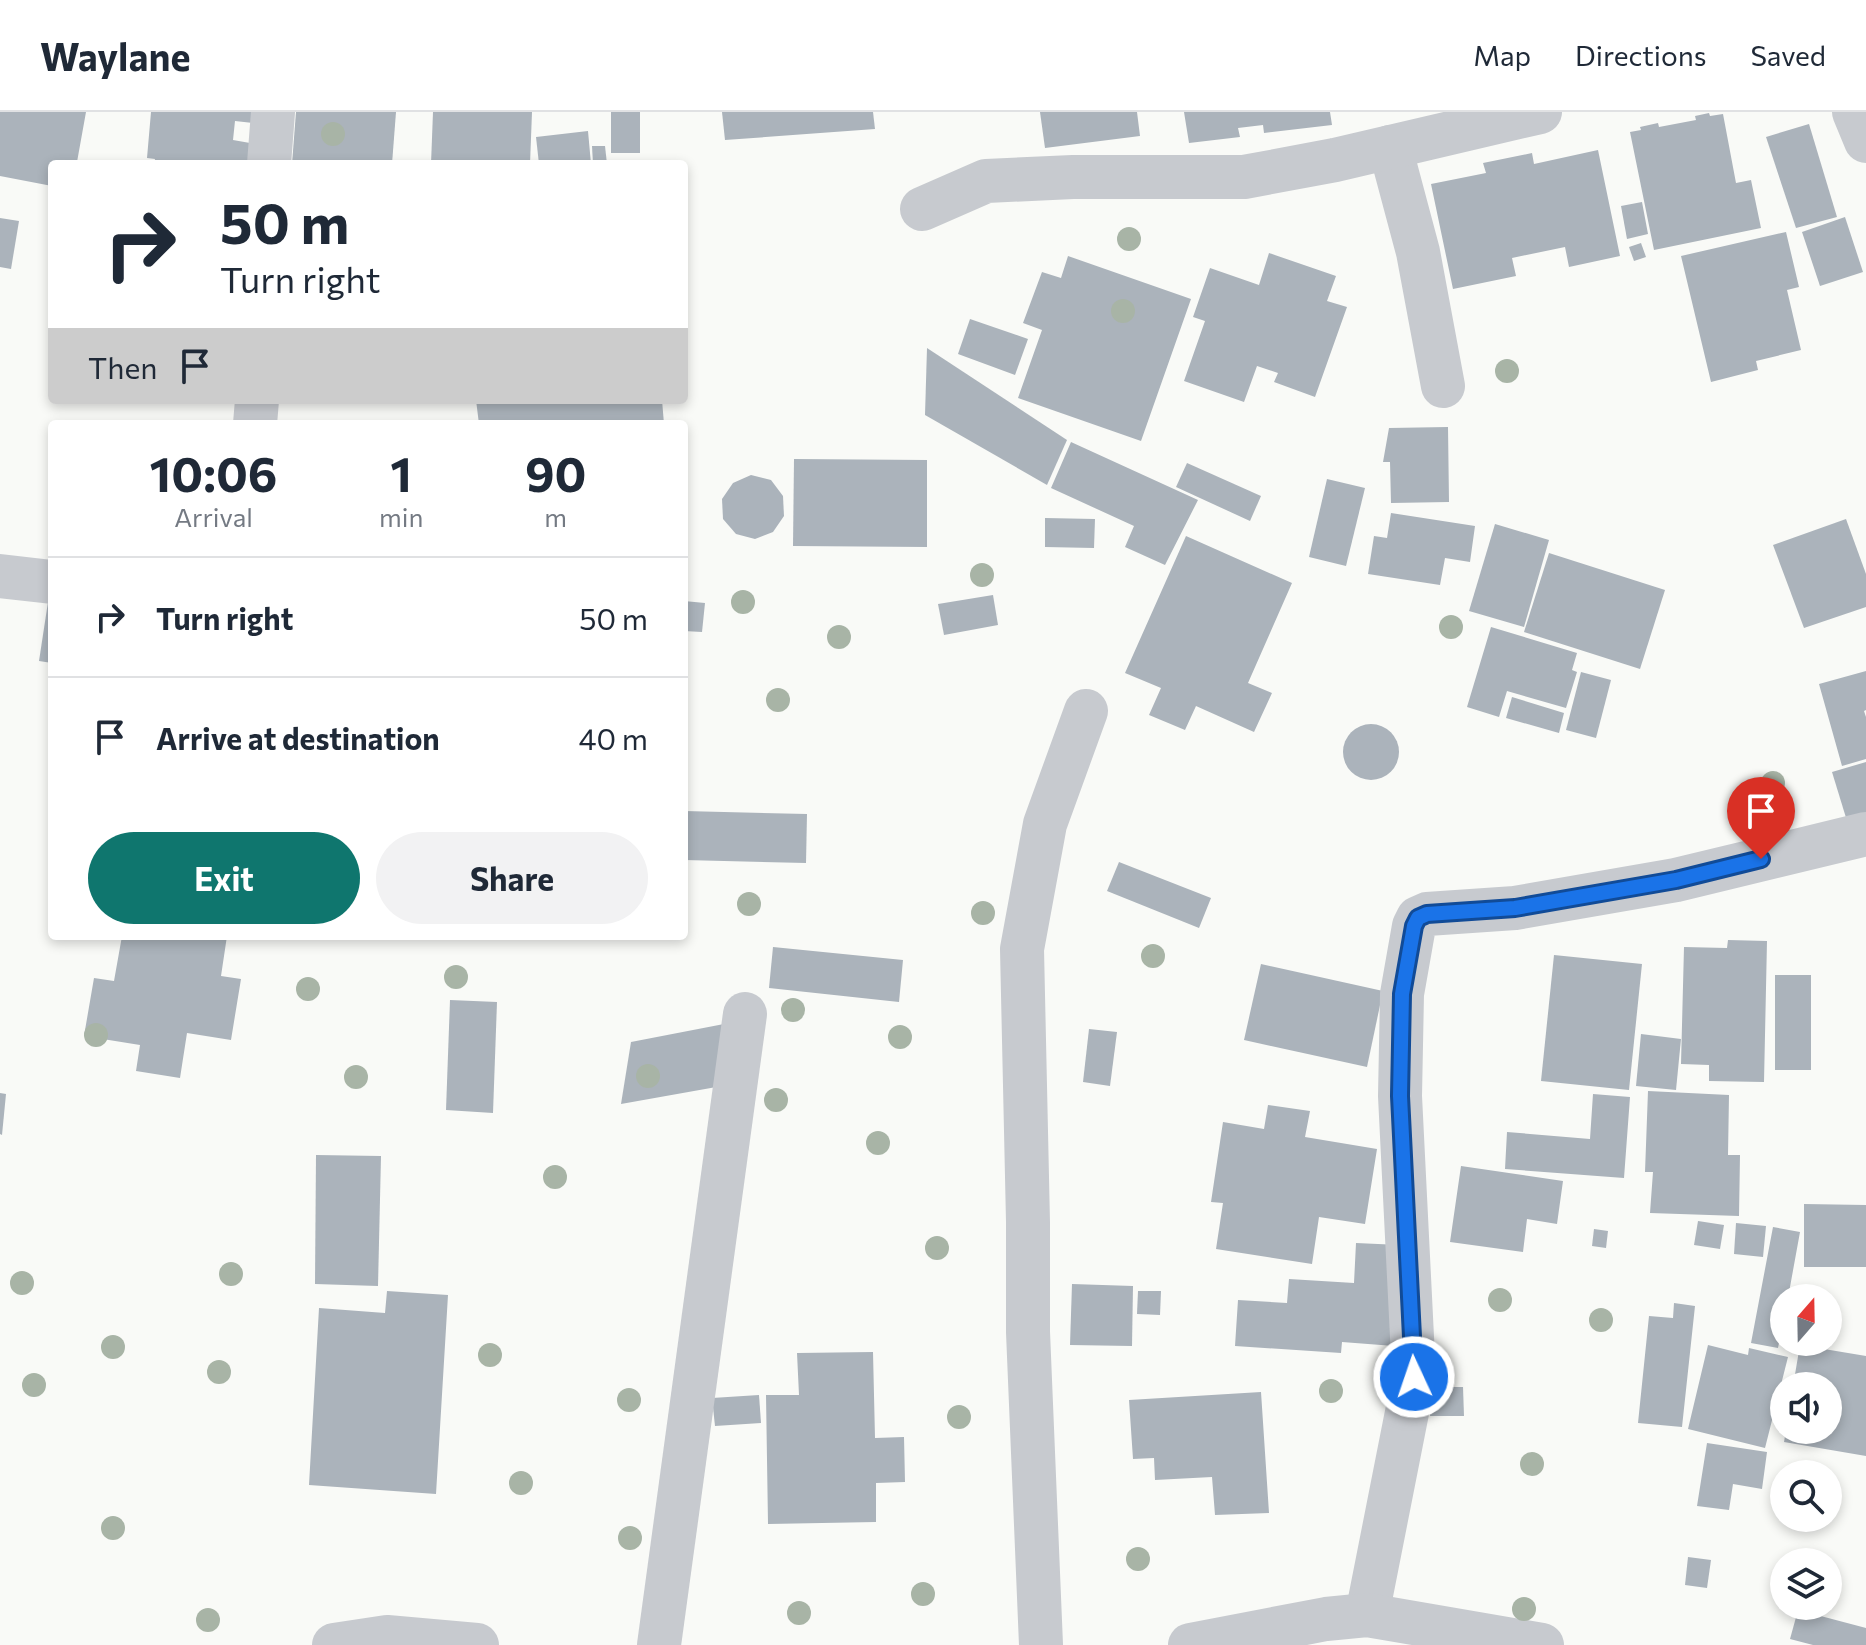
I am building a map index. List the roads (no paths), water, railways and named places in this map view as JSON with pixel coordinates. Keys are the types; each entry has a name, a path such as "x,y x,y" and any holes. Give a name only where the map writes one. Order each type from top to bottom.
{"street":[{"path":"269,160 273,112"},
{"path":"922,209 986,181 1073,177 1244,177 1335,160 1540,112"},
{"path":"1854,112 1866,141"},
{"path":"1390,147 1418,252 1443,386"},
{"path":"0,576 48,582"},
{"path":"1041,1645 1028,1332 1022,949 1045,824 1086,711"},
{"path":"1367,1615 1414,1377 1400,1096 1402,994 1408,953 1418,918 1427,914 1515,908 1676,880 1866,834"},
{"path":"659,1645 745,1014"},
{"path":"1190,1645 1326,1619 1367,1615 1542,1645"},
{"path":"334,1645 387,1637 477,1645"}]}
